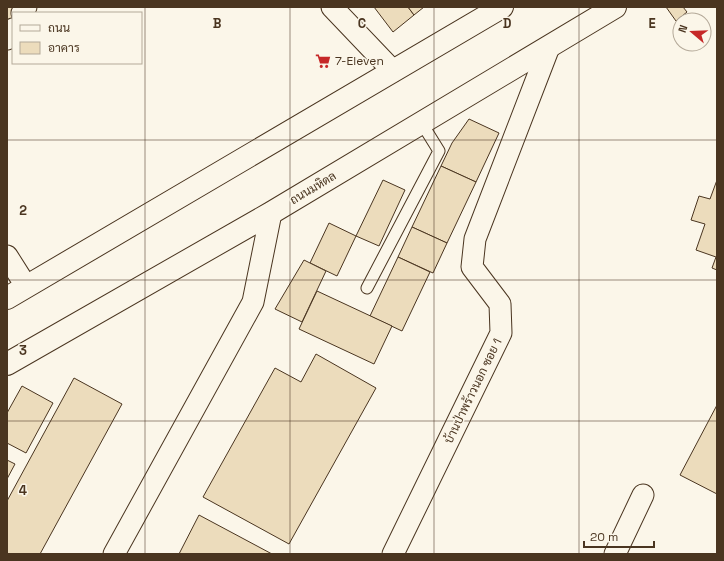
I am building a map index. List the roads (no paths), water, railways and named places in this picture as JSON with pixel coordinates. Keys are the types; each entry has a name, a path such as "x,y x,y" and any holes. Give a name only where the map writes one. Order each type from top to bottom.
{"main road":[{"path":"7,298 502,7"},
{"name":"ถนนมหิดล","path":"7,364 271,213 421,122 616,7"}],"street":[{"path":"332,7 393,71"},
{"name":"บ้านป่าพร้าวนอก ซอย 1","path":"393,554 501,333 500,304 472,267 475,239 549,47"},
{"path":"114,554 253,302 271,213"},
{"path":"7,256 26,286"},
{"path":"615,554 643,495"}],"lane":[{"path":"367,288 439,151 421,122"}],"place":[{"name":"7-Eleven","path":"323,61"}]}
